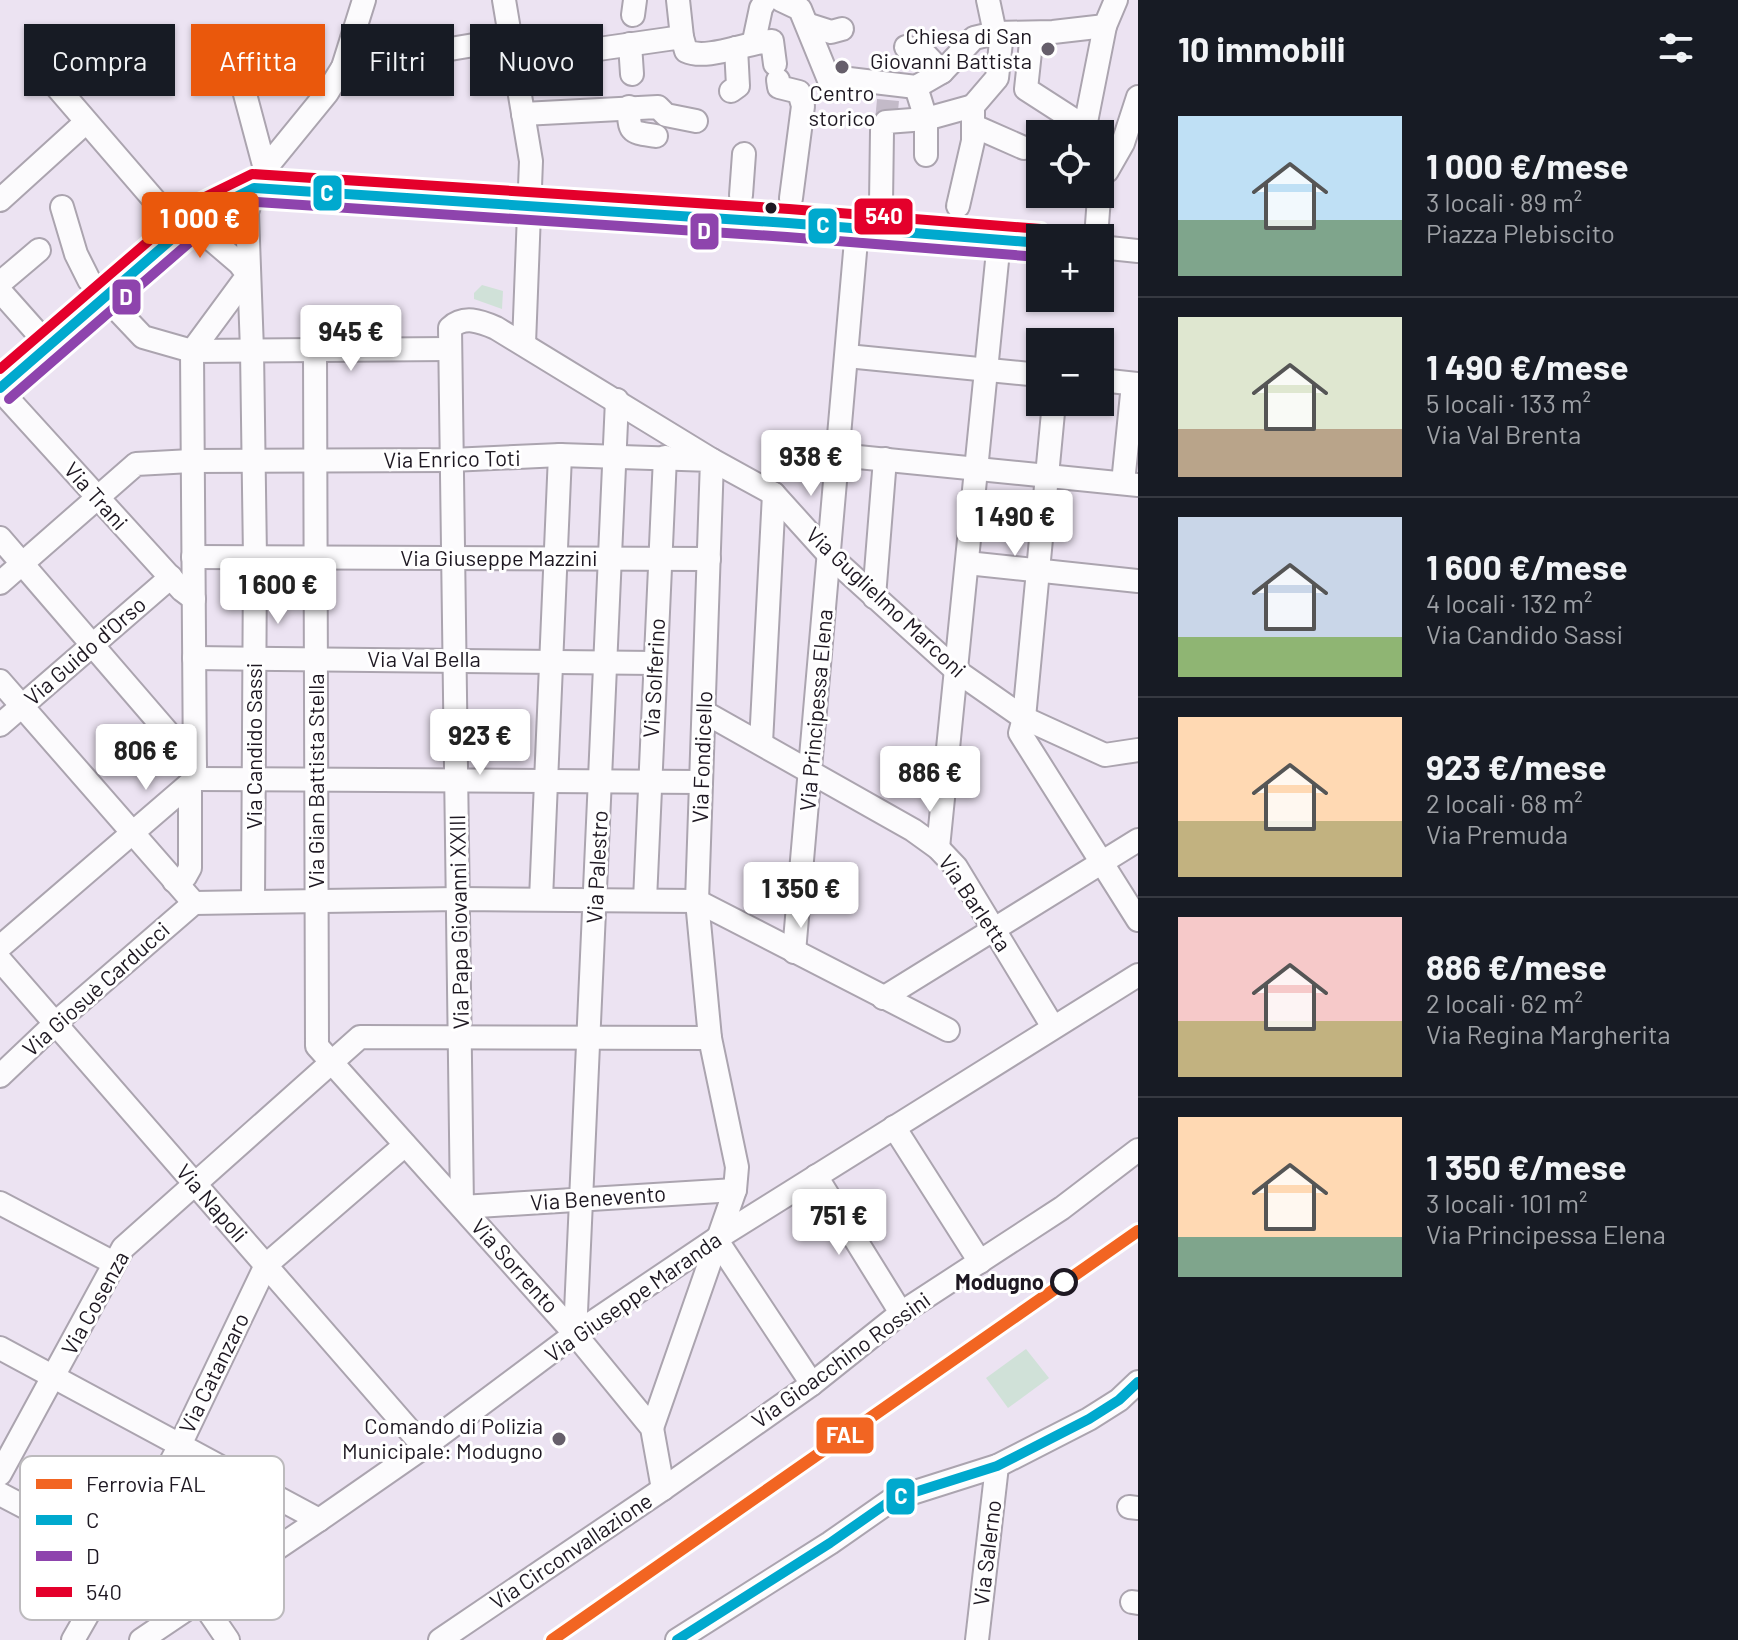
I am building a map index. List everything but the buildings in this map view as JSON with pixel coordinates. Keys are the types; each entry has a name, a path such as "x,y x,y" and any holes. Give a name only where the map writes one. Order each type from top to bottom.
{"street":[{"path":"356,24 364,0"},
{"path":"504,0 508,24"},
{"path":"678,0 686,51 694,55 772,41 779,87 799,92 829,80 849,79 889,93 916,87 942,72 974,38 998,33 1105,26"},
{"path":"731,91 738,86 745,45 766,0"},
{"path":"958,206 973,141 973,116 997,78 998,33 988,0"},
{"path":"1032,33 1026,89 1085,127 1105,26 1116,0"},
{"path":"797,11 831,32 842,29"},
{"path":"797,11 829,80"},
{"path":"603,46 682,37"},
{"path":"630,44 632,74"},
{"path":"906,47 924,53 942,72"},
{"path":"0,389 186,227 259,179 327,93 341,70"},
{"path":"916,87 926,119 926,155"},
{"path":"791,198 803,106 799,92"},
{"path":"64,96 186,227 239,263 248,275 192,351 194,658 190,868 185,877 174,881"},
{"path":"243,96 259,179"},
{"path":"520,96 531,161 524,344"},
{"path":"1114,159 1123,143 1138,97"},
{"path":"523,114 666,104 666,115 696,121"},
{"path":"629,107 629,128 632,132 656,136"},
{"path":"881,203 882,131 886,122 973,116 1024,148"},
{"path":"0,200 86,122"},
{"path":"741,195 744,154"},
{"path":"259,179 529,206 1026,242"},
{"name":"Via Candido Sassi","path":"253,902 255,558 247,213 259,179"},
{"path":"62,207 76,254 89,280 143,337 192,351 449,349"},
{"name":"Via Principessa Elena","path":"794,952 857,229"},
{"path":"938,848 999,241"},
{"path":"1114,248 1138,251"},
{"path":"0,283 39,250"},
{"path":"0,291 48,345"},
{"name":"Via Guglielmo Marconi","path":"449,349 450,328 461,320 484,323 524,344 712,460 774,494 829,555 874,597 958,672 1024,718 1105,755 1138,750"},
{"name":"Via Papa Giovanni XXIII","path":"449,349 462,1207"},
{"name":"Via Gian Battista Stella","path":"315,350 317,1046 332,1063"},
{"path":"847,356 1026,373"},
{"path":"838,455 1131,484 1135,384 1114,382"},
{"name":"Via Trani","path":"0,389 97,498 182,590 194,599"},
{"name":"Via Palestro","path":"575,1334 617,400"},
{"path":"1053,416 1024,718 1020,733 1138,920"},
{"path":"541,899 560,455"},
{"name":"Via Enrico Toti","path":"0,583 136,464 451,460 560,455 712,460"},
{"name":"Via Solferino","path":"645,900 665,457"},
{"path":"874,597 885,459"},
{"name":"Via Fondicello","path":"652,1428 735,1190 737,1167 710,1038 697,901 712,460"},
{"path":"761,743 774,494"},
{"path":"0,538 92,645 193,776"},
{"name":"Via Giuseppe Mazzini","path":"193,557 709,559"},
{"path":"967,563 1138,581"},
{"name":"Via Guido d'Orso","path":"0,725 171,577"},
{"name":"Via Val Bella","path":"194,658 655,663"},
{"path":"0,681 194,903 459,899 697,901 948,1030"},
{"name":"Via Barletta","path":"704,712 913,830 938,848 956,867 1053,1027"},
{"path":"0,947 132,835 193,776 316,780 701,782"},
{"path":"883,998 1138,840"},
{"name":"Via Giosuè Carducci","path":"0,1076 55,1023 194,903"},
{"name":"Via Napoli","path":"0,960 424,1447"},
{"name":"Via Giuseppe Maranda","path":"284,1543 424,1447 575,1334 716,1239 1138,975"},
{"name":"Via Cosenza","path":"0,1474 123,1248 360,1037 710,1038"},
{"name":"Via Sorrento","path":"332,1063 575,1334 652,1428 663,1489"},
{"path":"894,1127 980,1262"},
{"name":"Via Catanzaro","path":"174,1456 266,1265 405,1145"},
{"name":"Via Gioacchino Rossini","path":"663,1489 812,1384 901,1313 1062,1208 1138,1150"},
{"path":"816,1176 901,1313"},
{"name":"Via Benevento","path":"462,1207 735,1190"},
{"path":"0,1203 114,1263"},
{"path":"716,1239 812,1384"},
{"path":"0,1348 200,1456"},
{"path":"677,1640 830,1543 893,1499 997,1466 1046,1443 1119,1400 1138,1382"},
{"name":"Via Salerno","path":"977,1640 997,1466"},
{"name":"Via Circonvallazione","path":"440,1640 663,1489"},
{"path":"0,1494 20,1505"},
{"path":"284,1501 319,1520"},
{"name":"Via Catanzaro","path":"73,1640 84,1620"},
{"name":"Via Giuseppe Maranda","path":"141,1640 170,1620"},
{"path":"214,1620 228,1640"}],"shaded area":[{"path":"482,285 503,291 502,309 474,299 474,293"},
{"path":"1026,1349 1049,1378 1008,1408 986,1378"}],"tunnel":[{"path":"886,122 888,100"}],"rail line":[{"name":"FAL","path":"552,1640 1138,1231"}],"transit line":[{"name":"540","path":"0,369 173,220 201,199 252,174 1026,228"},
{"name":"C","path":"0,388 181,231 208,211 254,188 1026,242"},
{"name":"D","path":"9,399 190,242 215,223 257,202 1026,256"},
{"name":"C","path":"677,1640 830,1543 893,1499 997,1466 1089,1419 1119,1400 1138,1382"}],"place":[{"name":"Chiesa di San Giovanni Battista","path":"1048,49"},
{"name":"Centro storico","path":"842,67"},
{"name":"Modugno","path":"1064,1282"},
{"name":"Comando di Polizia Municipale: Modugno","path":"559,1439"}]}
